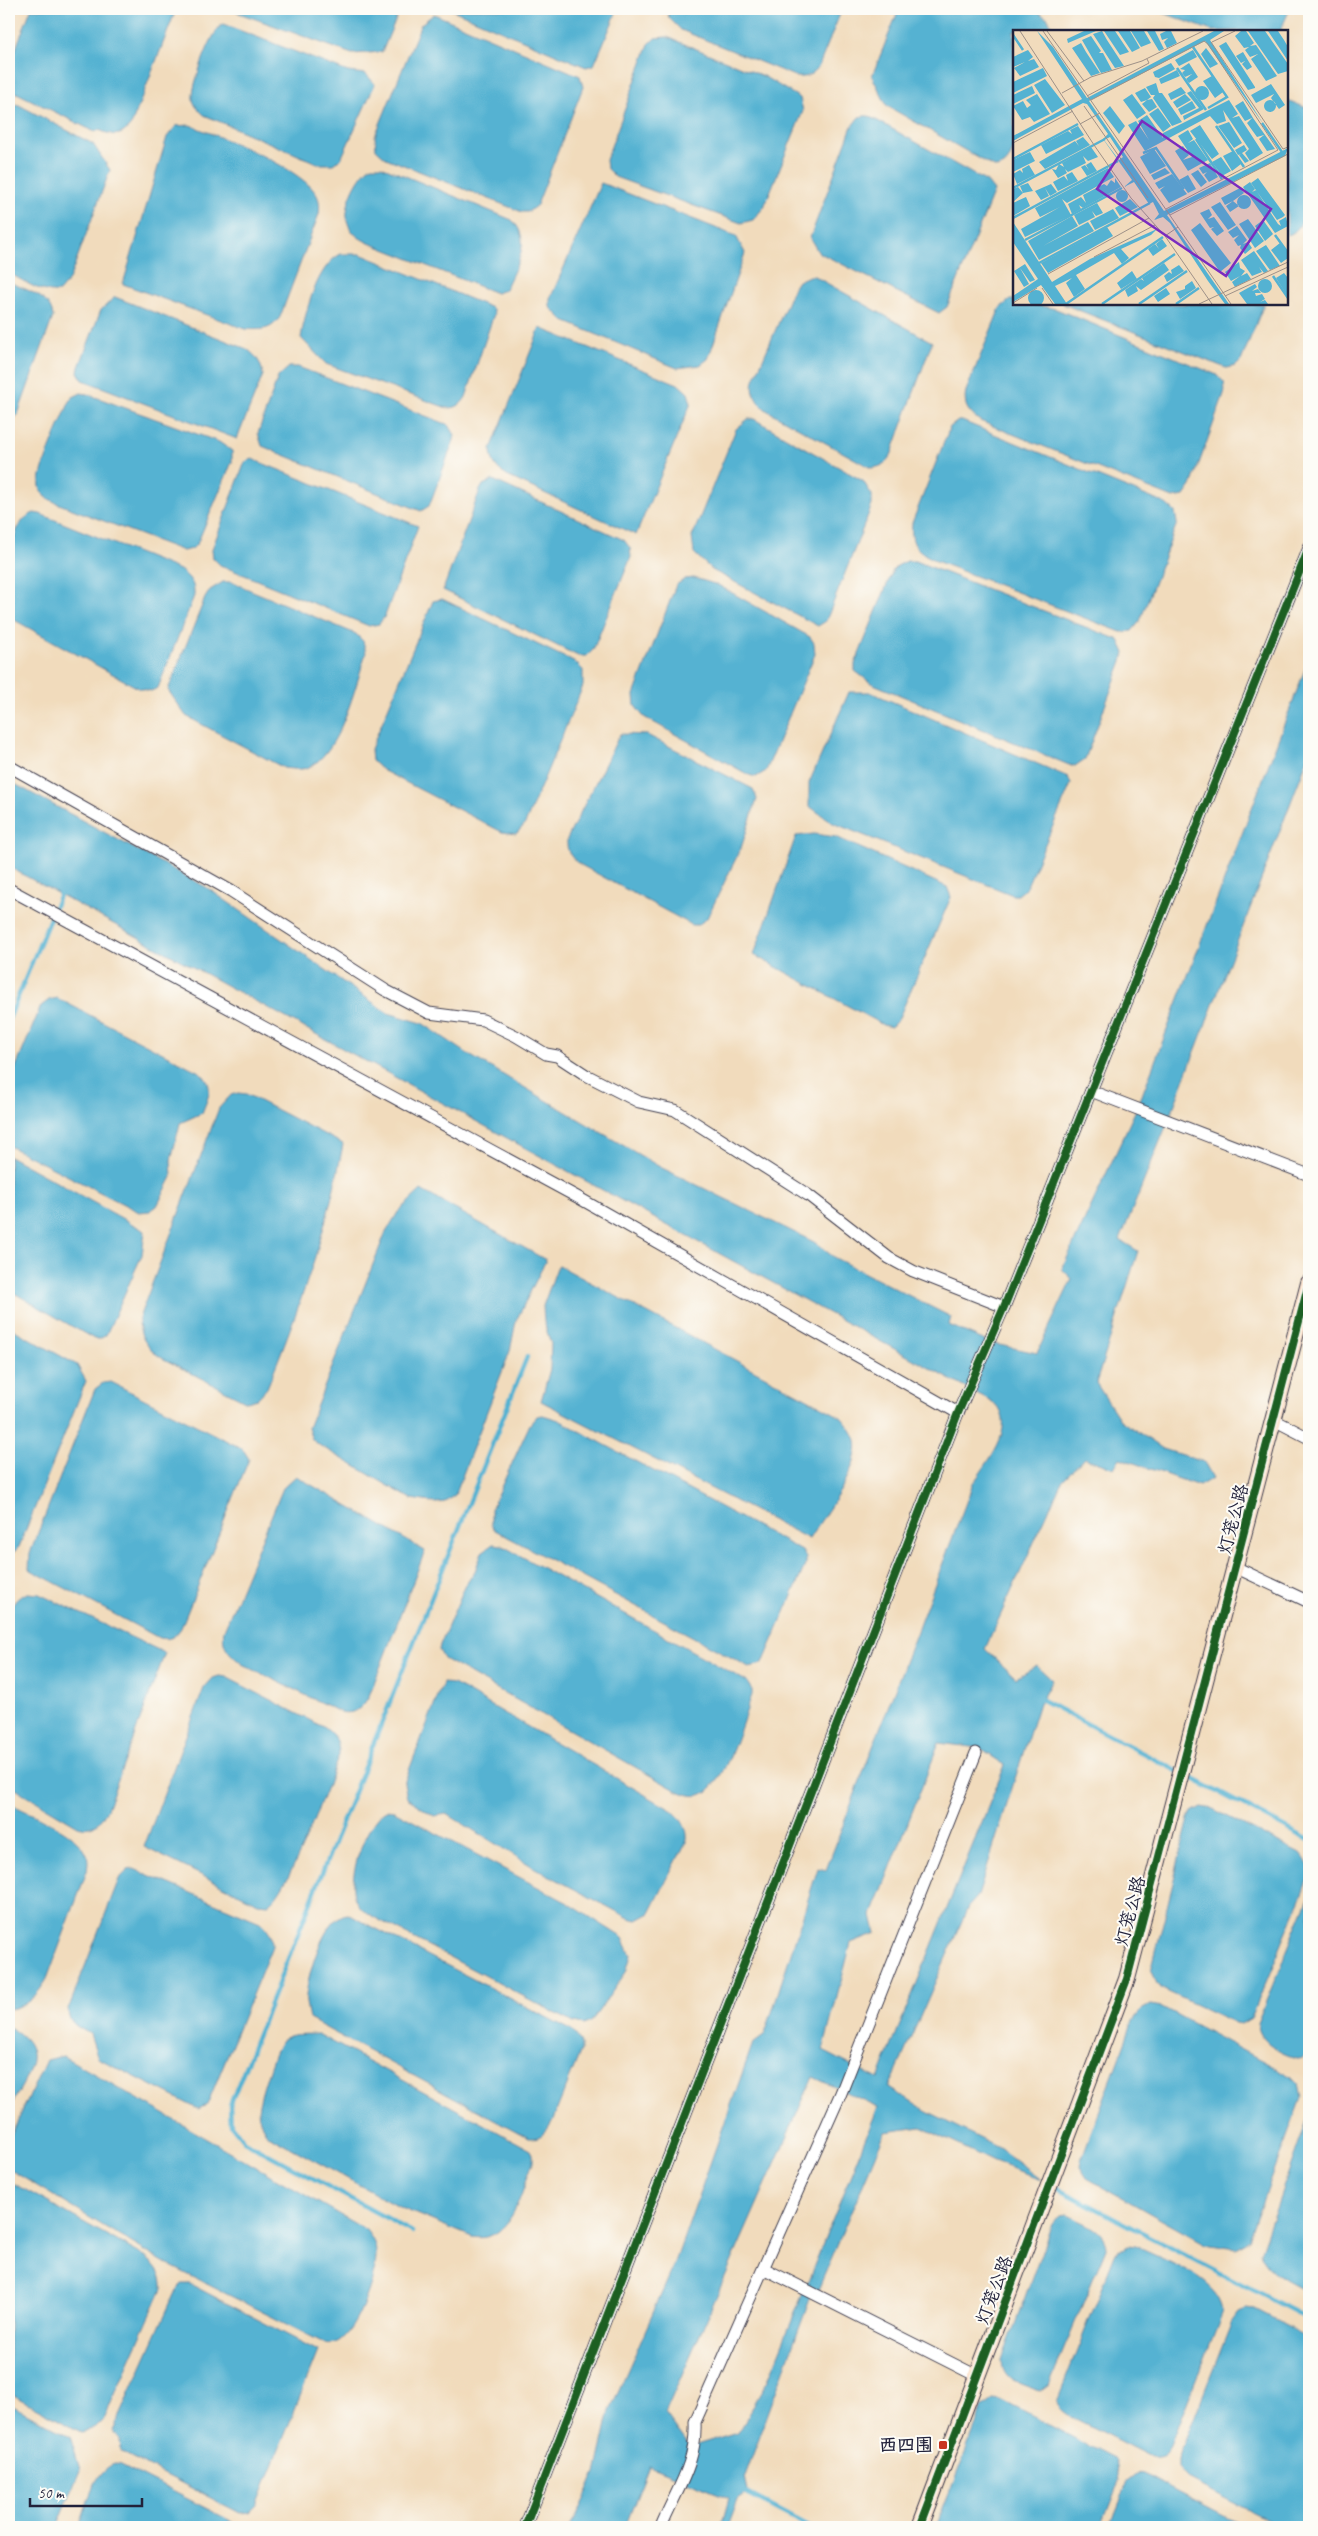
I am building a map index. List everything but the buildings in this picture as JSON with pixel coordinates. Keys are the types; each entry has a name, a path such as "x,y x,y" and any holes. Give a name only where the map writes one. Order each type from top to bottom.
{"street":[{"path":"524,2527 958,1413 1004,1307 1309,548"},
{"path":"9,766 231,891 386,990 430,1013 483,1020 516,1036 546,1054 557,1056 586,1075 639,1102 675,1110 808,1195 889,1258 913,1271 1004,1307"},
{"path":"9,889 579,1198 958,1413"},
{"path":"1091,1091 1309,1176"},
{"name":"灯笼公路","path":"920,2527 1128,1980 1309,1283"},
{"path":"1274,1420 1309,1438"},
{"path":"1235,1567 1309,1602"},
{"path":"660,2527 690,2464 696,2443 695,2422 841,2093 976,1753"},
{"path":"765,2269 977,2376"}],"water":[{"path":"31,9 173,9 174,15 132,123 125,131 117,134 109,134 99,130 95,132 13,91 10,84 12,63"},
{"path":"234,9 400,9 382,52 352,54 239,13"},
{"path":"450,9 618,9 594,65 586,67"},
{"path":"667,9 842,9 819,66 810,75 797,77 681,30 669,18"},
{"path":"899,9 1034,9 1048,18 1053,30 1013,30 1013,148 1006,163 1000,167 996,168 887,106 872,76"},
{"path":"1153,9 1290,9 1280,30 1209,30"},
{"path":"434,14 580,76 583,87 537,205 528,212 522,212 386,158 376,149 375,136 421,24"},
{"path":"223,24 348,72 366,74 375,84 341,159 334,164 319,164 204,115 199,110 194,104 193,99 195,83 213,36"},
{"path":"667,37 763,76 800,98 803,111 764,207 753,220 741,223 615,177 607,169 606,160 649,44 655,38"},
{"path":"1288,100 1309,109 1310,179 1308,199 1304,217 1297,229 1288,234"},
{"path":"9,103 19,105 93,144 110,170 69,280 59,292 40,289 9,273"},
{"path":"869,116 987,182 994,191 947,307 939,313 818,252 810,238 852,126 859,117"},
{"path":"190,125 275,162 305,182 318,197 319,214 280,317 277,322 265,329 245,329 123,284 167,137 176,126"},
{"path":"371,166 381,166 512,220 522,237 522,245 517,263 505,290 496,293 369,243 355,234 349,226 347,219 349,202 356,185"},
{"path":"601,183 736,236 745,253 708,359 700,365 677,368 564,321 550,307 550,299"},
{"path":"341,254 360,254 492,308 494,314 466,397 460,404 456,407 447,408 326,364 301,338 309,303 319,279 325,268"},
{"path":"814,276 932,342 892,453 884,464 878,467 871,468 768,411 760,404 754,394 754,380 794,287 798,281"},
{"path":"9,282 43,299 48,304 53,317 18,414 9,426"},
{"path":"115,297 247,349 256,357 260,363 263,375 237,439 83,380 78,372 79,367 101,310"},
{"path":"1010,300 1013,300 1013,305 1037,305 1056,309 1217,375 1224,382 1225,391 1191,486 1184,496 1173,498 980,421 972,415 965,401 966,391 1000,308"},
{"path":"1066,305 1264,305 1241,361 1236,366 1226,368"},
{"path":"540,328 678,384 688,393 691,403 636,535 507,476 493,461 491,449"},
{"path":"289,367 298,367 449,425 455,435 454,440 429,506 421,511 262,446 258,433 278,377"},
{"path":"81,393 219,442 232,451 232,462 197,544 192,549 183,551 59,504 47,498 43,493 40,487 40,480 51,445 69,403 73,397"},
{"path":"748,419 754,419 863,481 872,495 872,505 826,621 818,626 712,570 694,553 692,537 736,429"},
{"path":"958,421 1166,504 1175,512 1177,523 1140,621 1132,631 1121,632 936,561 924,554 916,546 912,537 912,523 950,427"},
{"path":"252,459 418,526 385,616 379,624 369,626 220,565 213,558 212,549 245,462"},
{"path":"493,480 624,540 630,548 631,557 593,650 587,656 578,656 443,590 480,490 483,485"},
{"path":"34,513 180,570 191,581 194,588 194,596 158,688 151,691 138,688 9,617 9,576 12,544 17,530 24,519"},
{"path":"907,561 915,561 1119,640 1125,653 1085,759 1075,766 1069,765 871,683 855,671 855,664 893,570"},
{"path":"694,578 718,585 810,637 814,643 815,654 766,771 756,777 749,775 644,717 635,706 634,695 676,585 685,579"},
{"path":"223,582 231,582 356,634 363,641 366,653 352,700 338,734 319,761 307,768 284,768 186,716 168,690 205,598 210,590"},
{"path":"442,599 568,659 583,670 583,686 525,824 516,834 502,832 382,770 372,761 371,749 433,601"},
{"path":"1309,659 1309,755 1171,1114 1120,1240 1138,1251 1096,1383 1120,1420 1163,1449 1204,1462 1213,1478 1199,1486 1120,1458 1114,1468 1084,1458 1062,1481 985,1649 1016,1678 1037,1666 1052,1680 1038,1706 978,1896 968,1907 889,2088 927,2112 999,2148 1041,2179 994,2162 921,2127 885,2132 818,2290 810,2299 745,2476 748,2493 738,2500 728,2527 721,2527 729,2498 649,2466 625,2527 570,2527 596,2474 610,2410 673,2268 753,2043 765,2034 818,1868 826,1870 973,1484 998,1445 1002,1434 1003,1423 1001,1413 995,1404 985,1398 9,867 9,781 206,887 388,1013 422,1023 471,1056 660,1167 814,1242 835,1258 951,1317 949,1325 990,1343 1037,1353 1072,1279 1062,1269 1139,1103","holes":["939,1743 979,1748 1005,1765 878,2079 823,2051 851,1943 876,1933 872,1915","813,2077 878,2107 768,2380 738,2432 690,2447 665,2413"]},
{"path":"849,692 870,692 1068,777 1071,784 1026,888 1018,895 1013,895 833,823 809,806 809,783"},
{"path":"620,734 647,735 753,789 757,799 741,848 707,918 698,925 692,925 581,865 568,851 567,839"},
{"path":"814,834 836,837 947,887 951,897 898,1020 891,1027 883,1025 754,955 796,836"},
{"path":"57,998 201,1073 208,1083 209,1092 202,1113 180,1123 171,1160 172,1177 157,1206 150,1211 139,1212 9,1146 9,1084 41,1006 49,1000"},
{"path":"238,1093 246,1094 343,1144 321,1238 290,1329 267,1388 257,1399 247,1402 160,1357 144,1340 140,1331 139,1318 219,1108 231,1095"},
{"path":"9,1156 145,1231 142,1255 106,1335 100,1339 94,1339 9,1290"},
{"path":"421,1190 546,1260 516,1321 510,1351 455,1495 445,1502 437,1503 411,1499 319,1445 312,1439 308,1428 385,1234 398,1212"},
{"path":"558,1265 841,1417 852,1431 856,1440 853,1464 840,1491 809,1539 541,1401 550,1369 551,1344 544,1322 543,1306"},
{"path":"9,1327 77,1365 86,1381 19,1547 9,1557"},
{"path":"111,1382 237,1446 244,1451 249,1459 181,1628 175,1636 167,1639 159,1638 29,1569 30,1553 95,1389 103,1383"},
{"path":"543,1415 559,1420 802,1551 806,1557 806,1563 764,1661 759,1665 749,1667 495,1530 491,1524 491,1509 530,1424 537,1416"},
{"path":"296,1476 425,1551 369,1696 358,1710 350,1712 340,1712 242,1664 225,1646 224,1630 283,1488"},
{"path":"493,1544 501,1545 746,1681 752,1690 752,1695 725,1767 709,1790 700,1795 693,1795 674,1789 444,1659 439,1650 440,1645 465,1586 475,1571 482,1552"},
{"path":"28,1593 39,1594 165,1653 107,1809 102,1818 92,1826 78,1826 9,1785 9,1614 16,1601"},
{"path":"219,1676 226,1677 325,1728 334,1736 338,1746 339,1755 297,1860 286,1881 268,1904 258,1903 144,1847 204,1688 213,1678"},
{"path":"443,1683 454,1684 673,1811 684,1824 687,1840 650,1913 637,1920 629,1918 535,1868 447,1814 434,1816 407,1798 404,1783"},
{"path":"9,1803 72,1837 85,1851 88,1861 87,1871 47,1979 32,1999 10,2009"},
{"path":"1201,1807 1213,1809 1300,1854 1309,1866 1309,1879 1251,2018 1241,2024 1235,2023 1164,1990 1156,1984 1151,1971 1189,1819 1192,1812"},
{"path":"386,1810 394,1811 568,1903 623,1938 631,1955 626,1972 591,2022 583,2025 574,2023 368,1914 361,1908 355,1899 353,1890 356,1864 365,1837 379,1816"},
{"path":"134,1869 260,1922 270,1935 272,1946 207,2105 198,2109 98,2058 90,2034 75,2025 70,2019 68,2010 119,1879 128,1870"},
{"path":"1309,1897 1309,2052 1301,2059 1287,2055 1272,2047 1261,2036 1257,2023"},
{"path":"348,1914 571,2030 575,2034 580,2041 581,2050 552,2122 543,2134 529,2138 309,2019 306,1996 314,1961 332,1924 339,1917"},
{"path":"1150,2005 1162,2007 1291,2076 1298,2083 1301,2098 1249,2239 1236,2249 1205,2244 1087,2178 1080,2167 1133,2021 1141,2010"},
{"path":"9,2027 22,2036 29,2045 32,2055 27,2075 9,2110"},
{"path":"318,2034 531,2150 533,2162 519,2201 506,2224 497,2232 486,2237 472,2237 399,2207 268,2135 259,2118 258,2111 264,2086 278,2046 284,2038 289,2036"},
{"path":"63,2056 366,2230 372,2238 375,2247 373,2275 365,2301 353,2326 346,2335 335,2343 324,2343 165,2263 9,2169 9,2140 46,2060"},
{"path":"1309,2114 1309,2293 1274,2272 1268,2267 1260,2253"},
{"path":"15,2184 144,2256 160,2274 162,2289 103,2421 96,2428 81,2432 9,2393 9,2186"},
{"path":"1068,2215 1098,2231 1105,2241 1106,2248 1049,2385 1041,2391 1009,2377 1005,2372 1002,2360 1052,2223 1060,2216"},
{"path":"1128,2245 1135,2246 1188,2271 1211,2289 1219,2299 1223,2311 1170,2446 1164,2454 1157,2457 1151,2457 1066,2414 1061,2410 1057,2401 1115,2255 1118,2250"},
{"path":"182,2284 190,2284 318,2351 257,2505 250,2512 240,2513 121,2452 120,2440 113,2431 176,2290"},
{"path":"1247,2309 1255,2310 1309,2338 1309,2527 1281,2527 1187,2479 1178,2469 1178,2459 1231,2324 1240,2312"},
{"path":"993,2399 1001,2400 1116,2460 1119,2481 1101,2527 936,2527 983,2407"},
{"path":"9,2404 70,2436 80,2470 57,2527 9,2527"},
{"path":"115,2464 121,2465 235,2523 239,2527 79,2527 96,2481 108,2467"},
{"path":"1138,2473 1245,2527 1110,2527 1128,2481"}],"waterway":[{"path":"9,1019 61,891"},
{"path":"412,2232 244,2141 231,2125 230,2105 527,1357"},
{"path":"1038,1698 1177,1771"},
{"path":"1184,1774 1309,1840"},
{"path":"1053,2186 1309,2319"},
{"path":"743,2492 810,2527"}],"cycle path":[{"path":"525,2527 958,1413 1004,1307 1309,548"},
{"path":"920,2527 1127,1979 1309,1283"}],"place":[{"name":"西四围","path":"943,2445"}]}
